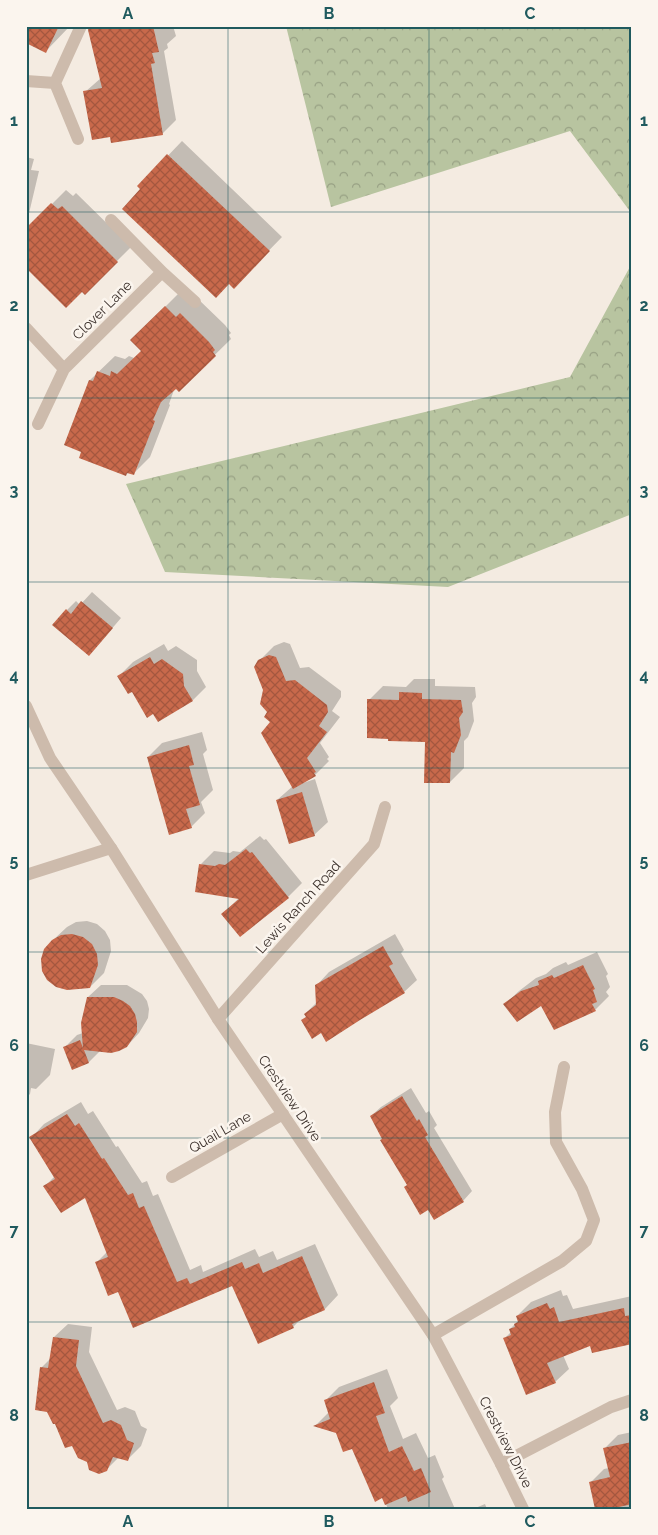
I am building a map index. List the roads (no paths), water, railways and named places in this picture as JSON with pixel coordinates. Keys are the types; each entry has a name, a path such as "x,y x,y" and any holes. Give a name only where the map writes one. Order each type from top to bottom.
{"street":[{"path":"78,139 55,83 81,26"},
{"path":"26,82 55,83"},
{"path":"111,220 162,272 195,302"},
{"name":"Clover Lane","path":"38,424 64,369 162,272"},
{"path":"26,328 64,369"},
{"name":"Crestview Drive","path":"26,706 50,758 111,848 218,1019 433,1335 523,1509"},
{"name":"Lewis Ranch Road","path":"218,1019 374,844 385,807"},
{"path":"26,874 111,848"},
{"path":"433,1335 562,1261 586,1241 594,1220 582,1189 556,1142 554,1112 564,1067"},
{"name":"Quail Lane","path":"172,1177 282,1114"},
{"path":"501,1464 611,1407 632,1400"}]}
